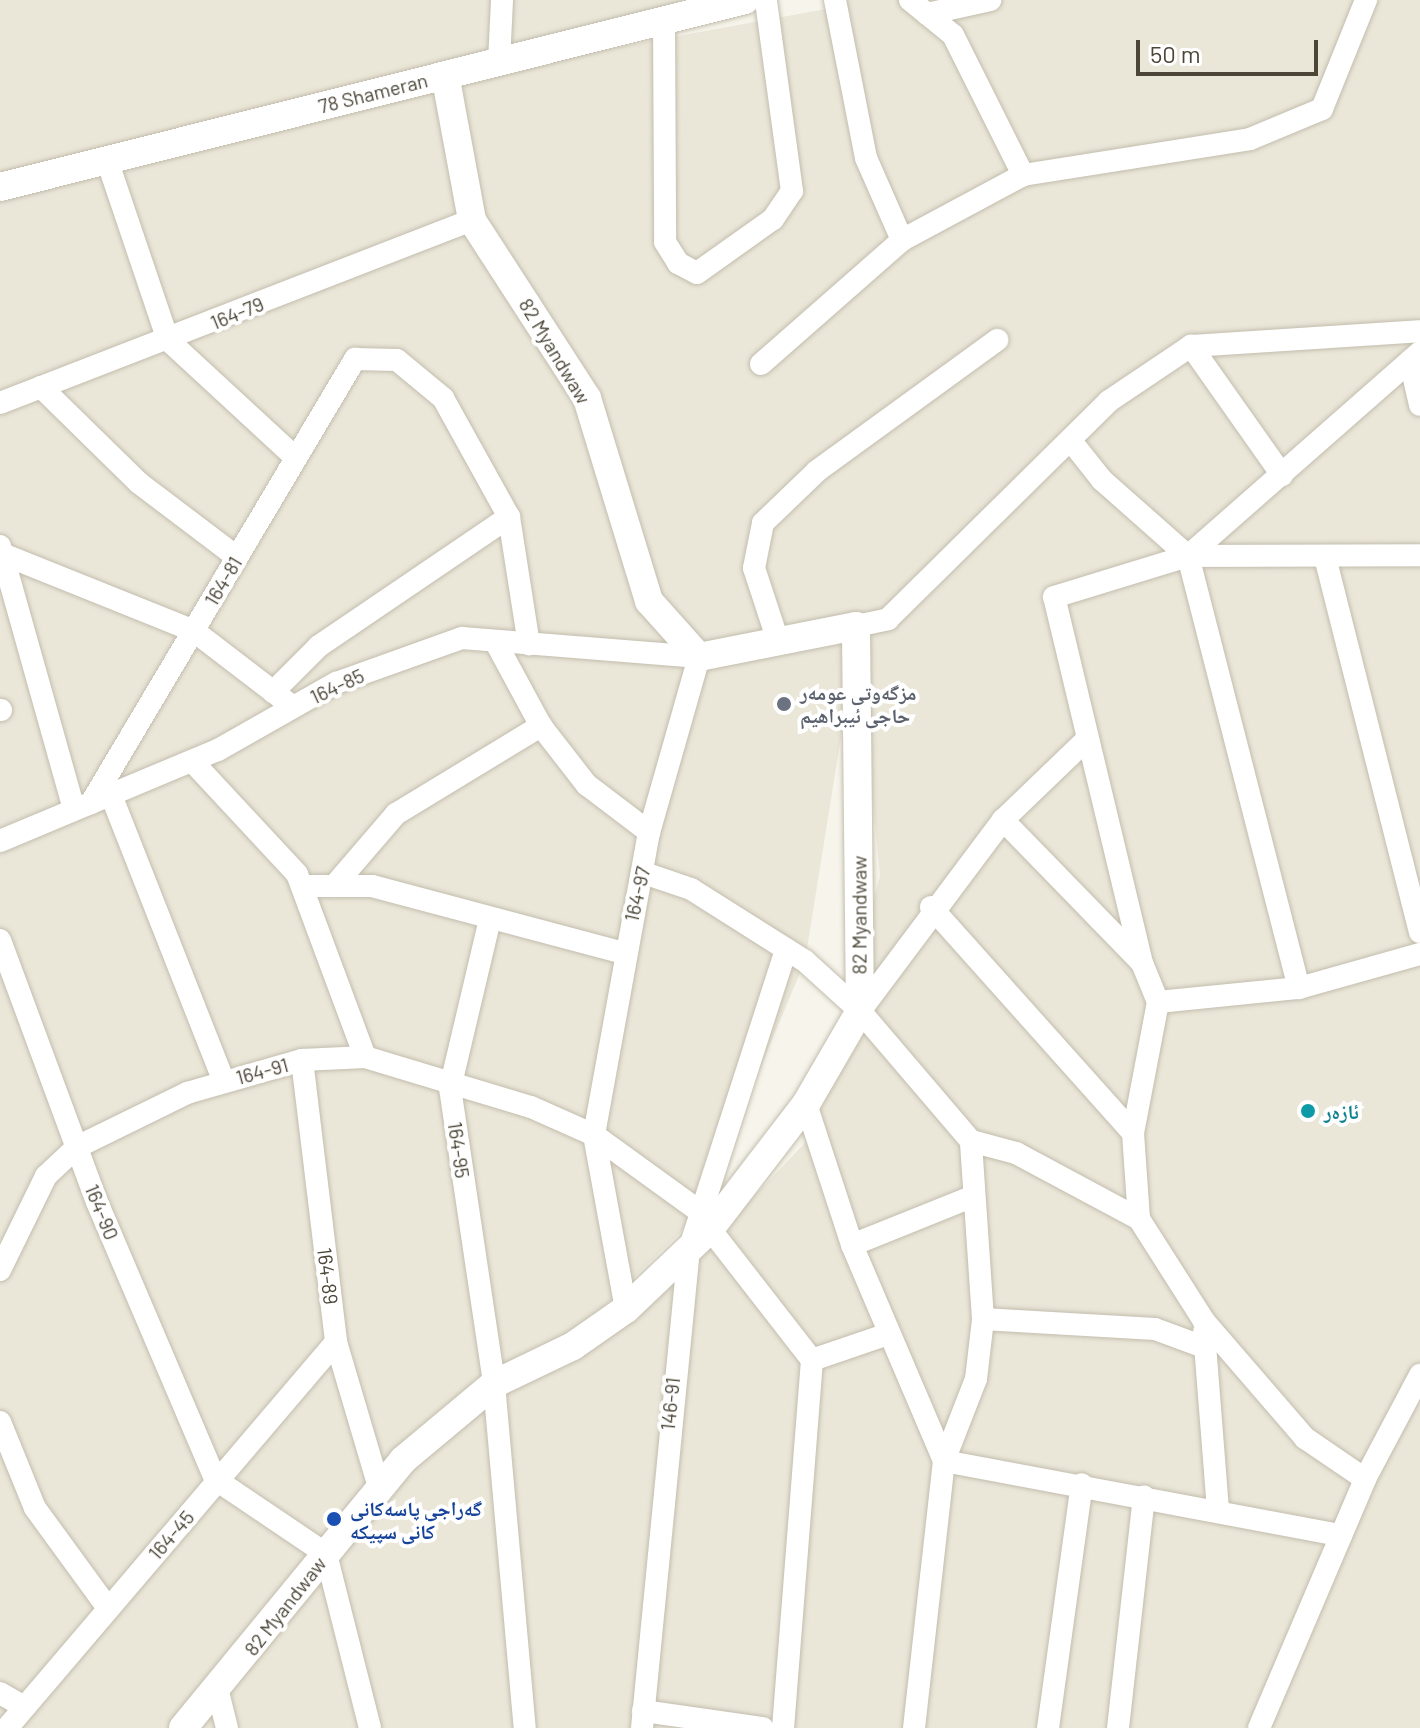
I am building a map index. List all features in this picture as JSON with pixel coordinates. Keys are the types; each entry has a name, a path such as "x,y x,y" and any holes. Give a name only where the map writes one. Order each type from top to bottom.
{"street":[{"path":"499,62 502,0"},
{"name":"78 Shameran","path":"0,187 745,0"},
{"path":"664,20 665,242 678,263 697,273 773,219 792,191 766,0"},
{"path":"835,0 866,158 902,240"},
{"path":"918,7 990,0"},
{"path":"761,364 902,240 1023,175 1250,139 1322,109 1366,0"},
{"path":"918,7 953,35 1023,175"},
{"name":"82 Myandwaw","path":"445,75 472,220 587,398 649,601 699,657"},
{"path":"107,160 168,340 296,458"},
{"name":"164-79","path":"0,403 472,220"},
{"path":"699,657 777,638 888,619 1109,401 1191,346 1420,331"},
{"path":"777,638 754,568 763,523 817,471 997,340"},
{"path":"1191,346 1282,475"},
{"path":"1188,556 1415,356"},
{"path":"1415,356 1420,405"},
{"name":"164-81","path":"92,803 355,359 397,360 443,398 509,517"},
{"path":"41,387 139,483 237,557"},
{"path":"1071,441 1102,480 1188,556 1299,988"},
{"path":"273,692 319,646 509,517 529,644"},
{"path":"1,551 194,631 293,707"},
{"path":"1,551 92,803 224,1082"},
{"path":"1365,1479 1305,1438 1204,1321 1139,1219 1133,1133 1158,1002 1142,963 1054,597 1188,556 1420,555"},
{"path":"1325,557 1410,858 1420,932"},
{"name":"82 Myandwaw","path":"183,1728 218,1692 379,1487 494,1384 573,1346 626,1309 689,1250 704,1220 806,1104 860,1011 856,626"},
{"name":"164-85","path":"0,841 192,761 336,683 462,638 699,657"},
{"path":"495,641 541,726 587,785 649,832"},
{"name":"164-97","path":"626,1309 594,1135 624,953 644,873 649,832 699,657"},
{"path":"334,886 396,814 541,726"},
{"path":"860,1011 931,907 1003,820 1086,740"},
{"path":"192,761 302,886 365,1057"},
{"path":"1003,820 1142,963"},
{"path":"644,873 691,889 786,949 860,1011 971,1141 1016,1153 1139,1219"},
{"path":"302,886 372,886 624,953"},
{"path":"931,907 1133,1133"},
{"name":"164-95","path":"490,919 450,1088 494,1384 525,1728"},
{"name":"164-90","path":"0,940 77,1147 215,1479"},
{"path":"704,1220 786,949"},
{"path":"1158,1002 1299,988 1420,954"},
{"name":"164-91","path":"0,1270 46,1176 77,1147 224,1082 302,1060 365,1057 450,1088 531,1107 594,1135"},
{"name":"164-89","path":"302,1060 336,1342 379,1487"},
{"path":"806,1104 852,1245 944,1461"},
{"path":"594,1135 704,1220 812,1360 783,1728"},
{"path":"914,1728 944,1461 976,1379 983,1319 971,1141"},
{"path":"852,1245 974,1196"},
{"name":"146-91","path":"643,1719 689,1250"},
{"path":"983,1319 1155,1329 1204,1347"},
{"path":"1204,1321 1218,1511"},
{"path":"812,1360 888,1334"},
{"name":"164-45","path":"7,1728 215,1479 336,1342"},
{"path":"1259,1728 1365,1479 1420,1375"},
{"path":"0,1422 35,1508 108,1608"},
{"path":"944,1461 1082,1484 1341,1535"},
{"path":"215,1479 326,1554 370,1728"},
{"path":"1048,1728 1082,1484"},
{"path":"1118,1728 1144,1496"},
{"path":"218,1692 227,1728"},
{"path":"0,1693 24,1707"},
{"path":"643,1719 763,1728"}],"shaded area":[{"path":"0,0 746,0 416,84 837,7 843,0 1420,0 1420,1728 0,1728","holes":["857,637 880,876 807,1141 676,1277 571,1339 699,1214 805,961"]}],"place":[{"name":"مزگەوتی عومەر حاجی ئیبراهیم","path":"784,704"},
{"name":"ئازەر","path":"1308,1111"},
{"name":"گەراجی پاسەکانی کانی سپیکە","path":"334,1519"}]}
